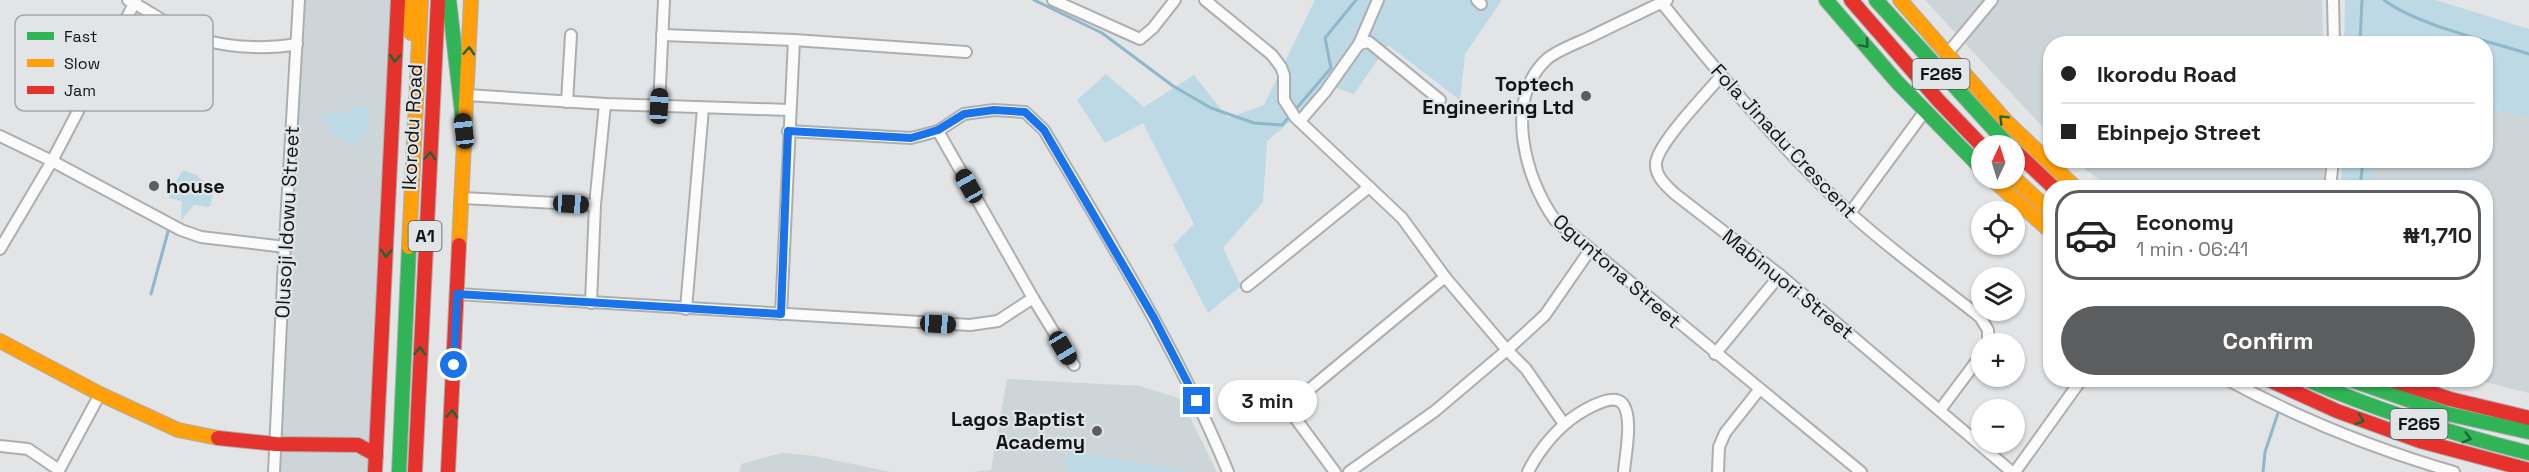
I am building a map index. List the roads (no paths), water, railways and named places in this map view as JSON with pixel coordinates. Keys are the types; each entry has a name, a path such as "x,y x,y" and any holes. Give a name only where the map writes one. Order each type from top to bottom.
{"main road":[{"name":"Ikorodu Road","path":"375,472 398,0"},
{"path":"406,0 417,74"},
{"name":"Ikorodu Road","path":"399,472 421,0"},
{"name":"Ikorodu Road","path":"415,472 438,0"},
{"path":"449,0 464,131"},
{"path":"448,472 471,0"},
{"path":"1826,0 1925,111 1971,158"},
{"name":"F265","path":"1851,0 1971,135"},
{"name":"F265","path":"1876,0 1999,135"},
{"path":"1900,0 1995,111 2043,158"},
{"path":"2025,160 2046,180"},
{"path":"2053,168 2067,180"},
{"path":"2025,188 2043,205"},
{"path":"2003,189 2043,225"},
{"path":"0,341 100,394 178,430 214,438 276,444 358,445 376,455"},
{"path":"2285,387 2337,411 2420,441 2529,470"},
{"name":"F265","path":"2326,387 2409,421 2529,453"},
{"name":"F265","path":"2371,387 2448,414 2529,432"},
{"path":"2413,387 2450,399 2529,418"},
{"path":"358,445 377,432"}],"street":[{"name":"Olusoji Idowu Street","path":"274,472 299,0"},
{"path":"659,106 664,0"},
{"path":"1053,0 1140,39 1153,28 1175,0"},
{"path":"1205,0 1272,55 1284,75 1284,100 1297,119 1402,218 1445,278 1526,369 1564,424"},
{"path":"1297,119 1325,92 1359,44 1378,0"},
{"path":"1947,54 1992,0"},
{"path":"2333,0 2334,36"},
{"path":"126,15 133,1 154,15"},
{"name":"Fola Jinadu Crescent","path":"1664,1 1721,76 1850,213 1980,317 1988,333"},
{"name":"Oguntona Street","path":"1664,1 1548,58 1532,80 1526,96 1522,119 1524,142 1534,185 1543,204 1555,220 1861,472"},
{"path":"567,102 571,35"},
{"path":"662,35 794,40 966,52"},
{"path":"781,314 794,40"},
{"path":"213,42 281,47 297,44"},
{"path":"1359,44 1368,42 1440,100"},
{"name":"Mabinuori Street","path":"1721,76 1663,146 1656,163 1661,179 1675,194 1780,275 2013,472"},
{"path":"467,95 605,104 789,110"},
{"path":"591,303 595,205 605,104"},
{"path":"686,309 703,108"},
{"path":"788,131 911,138 938,130 964,114 994,110 1025,112 1044,130 1154,318 1207,422 1228,472"},
{"path":"0,249 52,160 77,111"},
{"path":"1850,213 1925,111"},
{"path":"938,130 1032,298 1074,365"},
{"path":"0,136 52,160 181,230 201,237 285,247"},
{"path":"1247,286 1369,188"},
{"path":"463,198 595,205"},
{"path":"1349,472 1435,411 1545,315 1590,250"},
{"path":"1715,354 1780,275"},
{"path":"1288,406 1445,278"},
{"path":"457,294 985,325 998,321 1032,298"},
{"path":"1940,410 1971,369"},
{"path":"2013,472 2076,387"},
{"path":"2241,387 2295,415 2373,447 2454,472"},
{"path":"1718,472 1719,447 1725,433 1759,390"},
{"path":"1276,392 1335,472"},
{"path":"0,446 28,449 59,471 100,394"},
{"path":"1528,472 1533,461 1564,424 1607,399 1616,399 1622,403 1628,419 1624,472"}],"waterway":[{"path":"1034,0 1102,33 1173,86 1211,108 1254,123 1282,125 1331,68 1325,38 1356,0"},
{"path":"2360,36 2362,0"},
{"path":"2384,0 2415,17 2468,36"},
{"path":"2493,44 2529,54"},
{"path":"2361,180 2362,168"},
{"path":"151,294 169,228"},
{"path":"2263,472 2265,452 2279,410"}],"place":[{"name":"Toptech Engineering Ltd","path":"1586,96"},
{"name":"house","path":"154,186"},
{"name":"Lagos Baptist Academy","path":"1097,431"}]}
